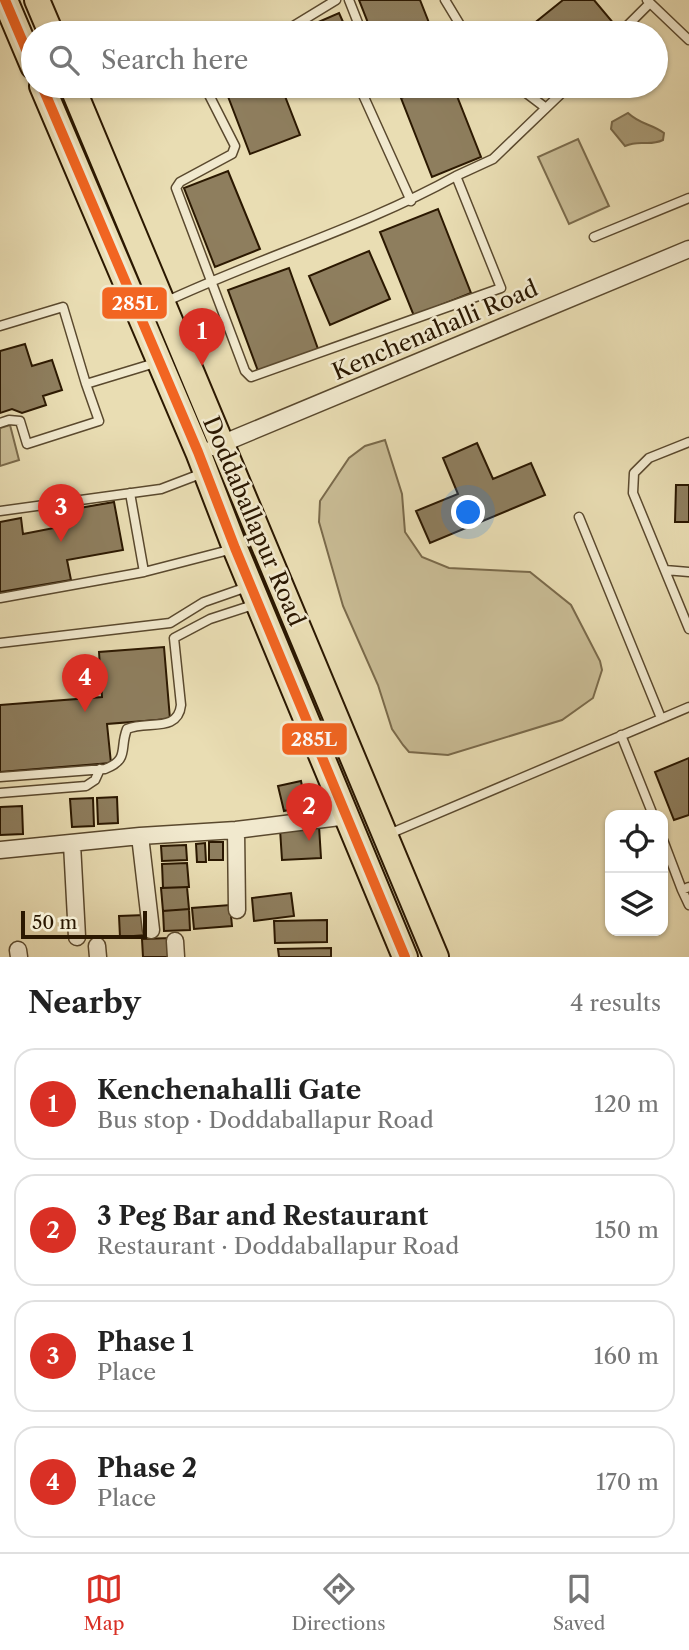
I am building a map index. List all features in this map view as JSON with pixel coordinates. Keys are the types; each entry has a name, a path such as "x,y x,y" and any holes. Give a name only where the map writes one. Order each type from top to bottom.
{"main road":[{"path":"5,0 21,38"},
{"path":"37,0 46,21"},
{"name":"Doddaballapur Road","path":"47,98 202,462 405,957"},
{"name":"Doddaballapur Road","path":"77,98 436,957"}],"street":[{"name":"Kenchenahalli Road","path":"202,462 222,444 689,248"},
{"path":"0,850 140,836 236,830 348,816"},
{"path":"236,830 237,910"},
{"path":"140,836 151,929"},
{"path":"72,844 77,937"}],"lane":[{"path":"302,21 336,0"},
{"path":"349,0 357,21"},
{"path":"445,0 458,21"},
{"path":"631,21 649,1 689,40"},
{"path":"211,98 235,146 232,154 180,182 176,188 245,371 251,377 501,288 456,176"},
{"path":"364,98 411,201"},
{"path":"533,98 547,108"},
{"path":"162,303 411,201 493,159 557,98"},
{"path":"594,237 689,198"},
{"path":"0,326 63,307 99,421 27,443 20,421 0,423"},
{"path":"86,384 158,362"},
{"path":"689,442 649,458 634,473 633,493 689,629"},
{"path":"0,512 161,489 202,462"},
{"path":"130,493 144,572"},
{"path":"579,517 661,718"},
{"path":"0,598 144,572 235,548"},
{"path":"665,570 689,572"},
{"path":"0,643 170,623 204,602 255,594"},
{"path":"174,638 255,594"},
{"path":"0,777 100,769 116,764 124,751 127,729 173,723 180,715 181,705 170,623"},
{"path":"386,835 689,707"},
{"path":"621,735 651,810"},
{"path":"0,793 86,786 96,780 100,769"},
{"path":"668,851 686,889 689,905"}],"shaded area":[{"path":"628,113 664,133 663,140 625,146 611,129 612,122"},
{"path":"578,139 609,206 569,224 538,157"},
{"path":"10,425 19,460 0,466 0,428"},
{"path":"385,440 402,494 405,532 422,557 449,568 530,572 571,605 600,661 602,670 593,698 562,720 448,755 409,752 403,745 392,729 378,685 343,606 319,522 320,501 349,458 365,446"}],"building":[{"path":"359,0 420,0 428,21 367,21"},
{"path":"563,0 594,0 612,21 537,21"},
{"path":"339,13 343,21 321,21"},
{"path":"229,98 286,98 300,135 250,154"},
{"path":"401,98 458,98 481,157 432,177"},
{"path":"228,171 260,249 215,267 184,188"},
{"path":"438,209 471,293 414,316 380,232"},
{"path":"369,251 390,299 330,325 309,276"},
{"path":"289,268 318,349 258,371 228,290"},
{"path":"25,344 32,366 52,360 62,390 43,396 46,405 22,413 12,409 0,413 0,351"},
{"path":"477,443 493,479 531,463 545,495 430,543 416,511 458,494 443,458"},
{"path":"676,485 689,485 689,522 675,522"},
{"path":"114,502 123,550 67,560 71,580 0,592 0,522 21,518 23,534 54,528 51,513"},
{"path":"164,647 170,719 107,724 111,763 0,772 0,705 102,697 99,652"},
{"path":"689,758 689,815 674,820 655,772"},
{"path":"301,781 306,806 284,811 278,786"},
{"path":"117,797 118,823 98,824 97,798"},
{"path":"93,798 94,826 72,827 70,799"},
{"path":"22,806 23,834 0,835 0,807"},
{"path":"319,826 321,858 282,860 280,829"},
{"path":"209,842 223,842 223,860 209,860"},
{"path":"205,843 206,862 197,862 196,844"},
{"path":"186,845 187,860 162,861 161,846"},
{"path":"187,863 189,887 163,888 162,864"},
{"path":"187,887 189,909 163,911 161,888"},
{"path":"291,893 294,916 254,921 252,898"},
{"path":"230,905 232,926 194,929 192,908"},
{"path":"189,909 190,930 164,931 163,911"},
{"path":"145,915 147,935 120,937 119,916"},
{"path":"327,920 327,942 275,943 274,921"},
{"path":"170,938 170,957 143,957 142,939"},
{"path":"331,948 331,957 279,957 278,949"}],"transit line":[{"name":"285L","path":"5,0 21,38"},
{"name":"285L","path":"47,98 198,452 235,548 405,957"}],"place":[{"name":"Kenchenahalli Gate","path":"202,366"},
{"name":"Phase 1","path":"61,542"},
{"name":"Phase 2","path":"85,712"},
{"name":"3 Peg Bar and Restaurant","path":"309,841"}]}
